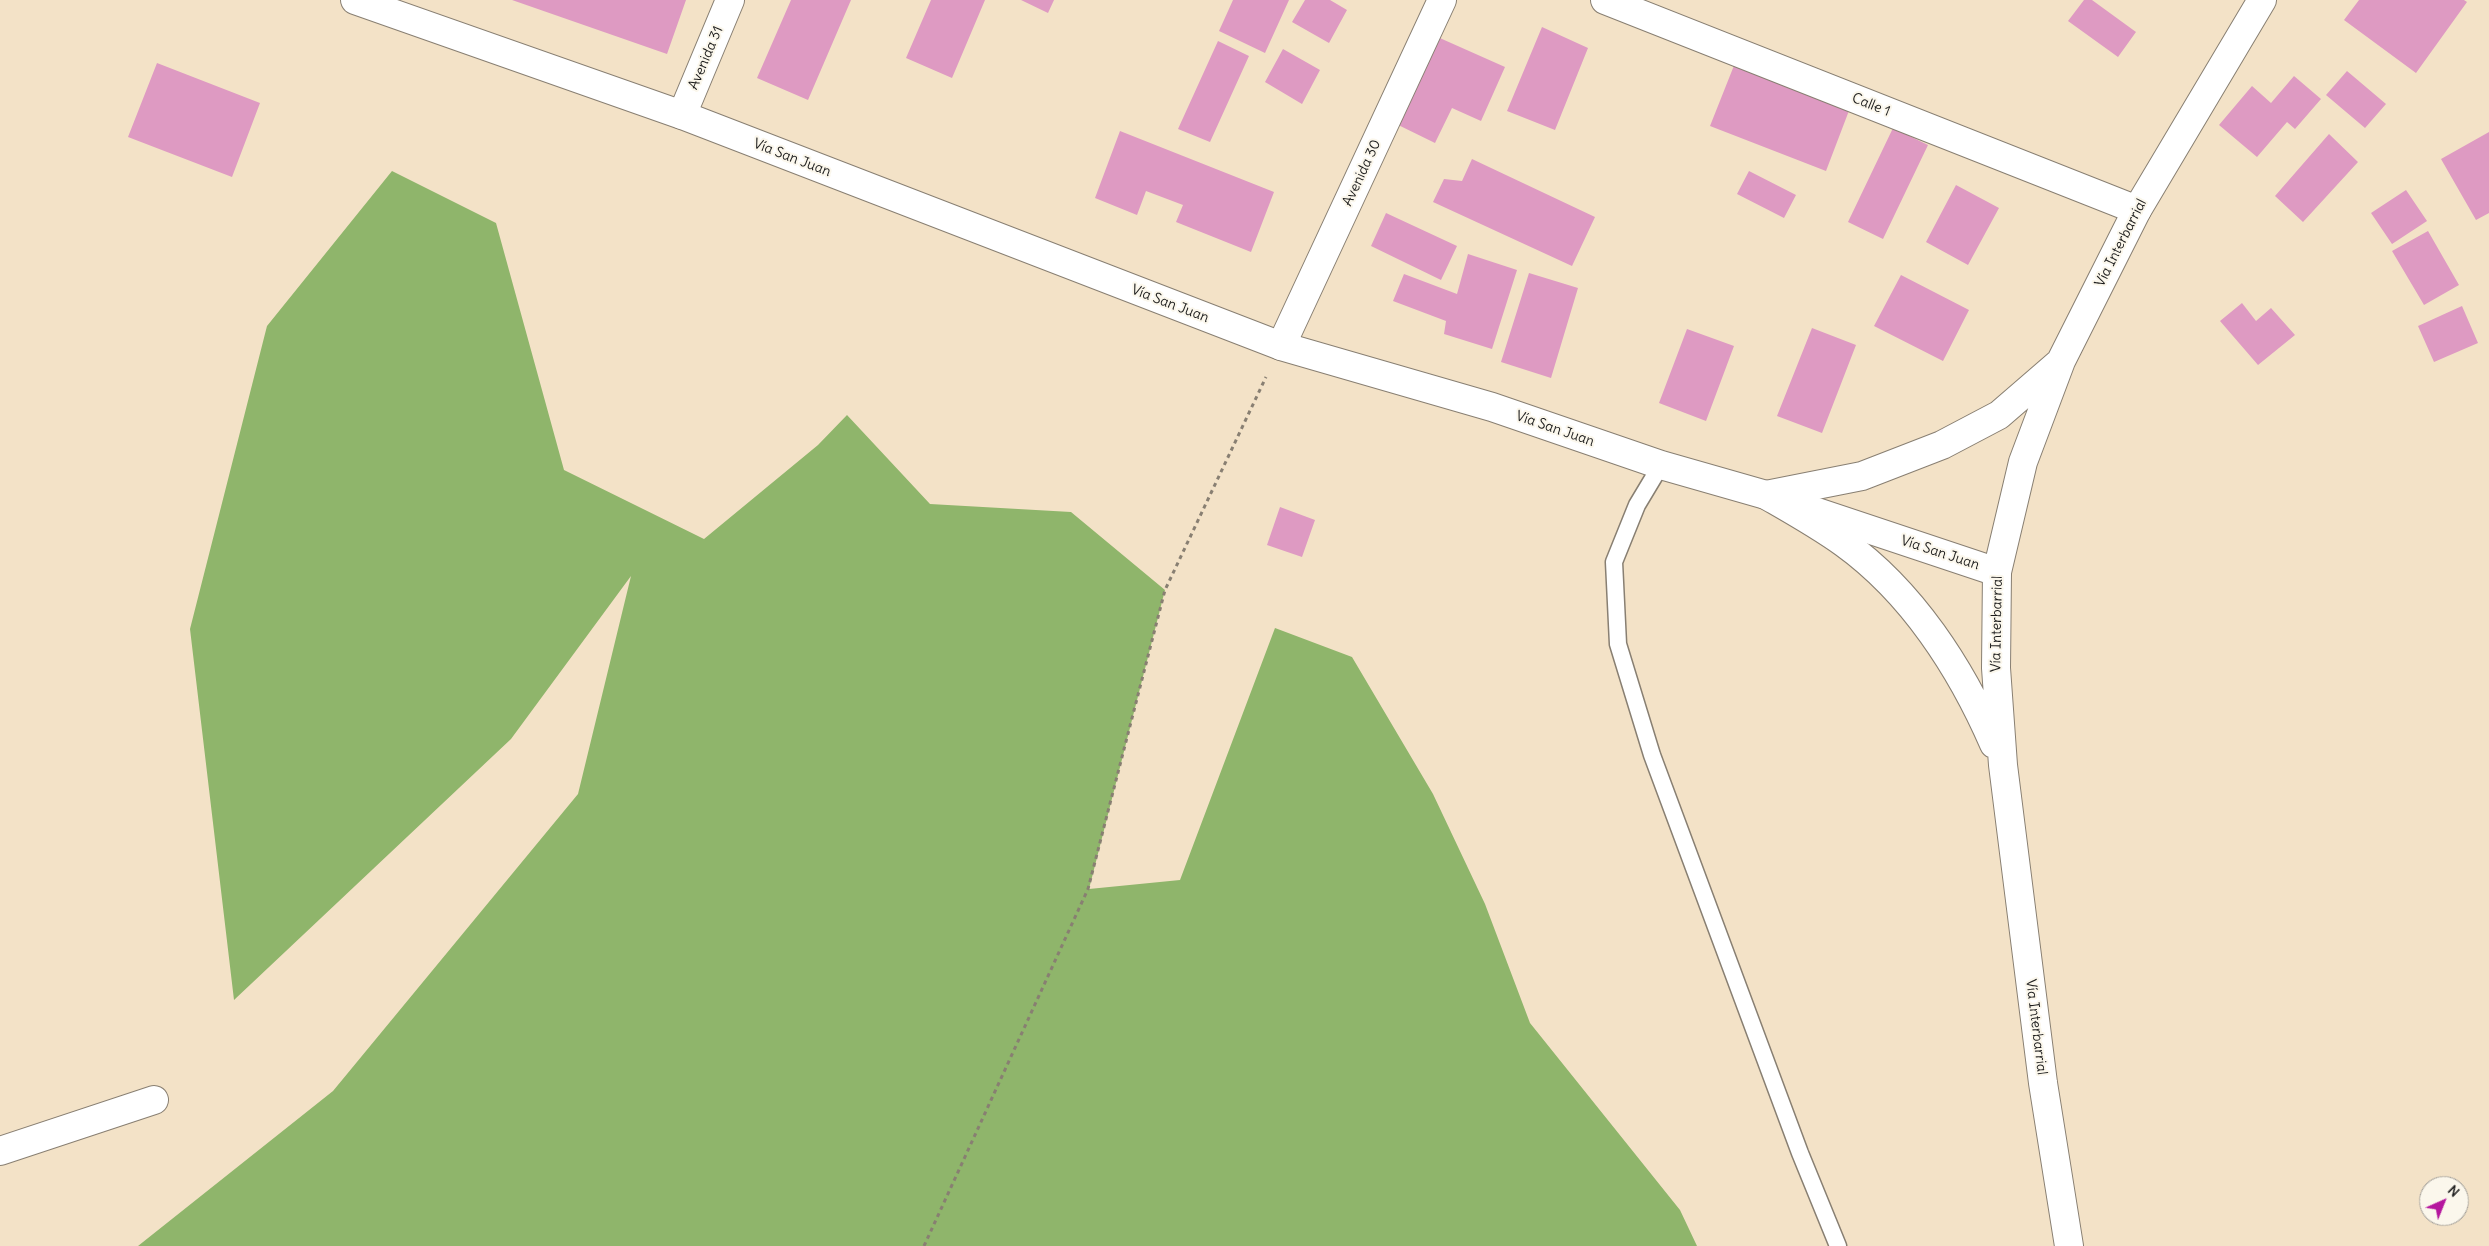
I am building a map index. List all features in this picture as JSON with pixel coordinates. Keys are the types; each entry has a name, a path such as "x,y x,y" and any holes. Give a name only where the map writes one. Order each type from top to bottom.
{"street":[{"name":"Vía San Juan","path":"355,0 400,7 1281,346 1492,407 1661,465 1766,494 1997,572"},
{"name":"Avenida 31","path":"682,115 730,0"},
{"name":"Avenida 30","path":"1281,346 1442,0"},
{"name":"Calle 1","path":"1605,0 2137,210"},
{"name":"Vía Interbarrial","path":"2069,1246 2043,1083 2004,765 1996,668 1997,572 2023,462 2061,361 2137,210 2262,0"},
{"path":"1766,494 1862,476 1942,445 1999,415 2061,361"},
{"path":"1766,494 1844,543 1890,582 1927,626 1951,662 1978,706 2004,765"},
{"path":"0,1151 154,1100"}],"lane":[{"path":"1661,465 1637,505 1614,562 1618,644 1652,755 1800,1153 1838,1246"}],"path":[{"path":"924,1246 1088,889 1165,590 1281,346"}],"green space":[{"path":"392,171 496,223 564,470 704,539 818,445 847,415 930,504 1071,512 1165,590 1089,889 1180,880 1275,628 1352,657 1433,794 1485,904 1530,1023 1680,1210 1697,1246 138,1246 333,1091 578,794 631,576 511,739 234,1000 190,629 267,326"}],"building":[{"path":"512,0 686,0 667,54"},
{"path":"791,0 851,0 808,100 757,78"},
{"path":"931,0 985,0 952,78 906,58"},
{"path":"1021,0 1054,0 1048,13"},
{"path":"1233,0 1289,0 1265,53 1219,31"},
{"path":"1305,0 1330,0 1347,10 1329,43 1292,22"},
{"path":"2084,0 2092,0 2136,32 2118,57 2068,21"},
{"path":"2359,0 2464,0 2467,2 2416,73 2344,20"},
{"path":"1542,27 1588,48 1555,130 1507,111"},
{"path":"1424,31 1505,67 1481,121 1452,108 1435,143 1386,119"},
{"path":"1218,41 1249,56 1210,142 1178,129"},
{"path":"1283,49 1320,70 1302,104 1265,82"},
{"path":"157,63 260,103 232,177 128,137"},
{"path":"1735,63 1850,108 1826,171 1710,126"},
{"path":"2347,71 2386,104 2365,128 2326,95"},
{"path":"2294,76 2321,99 2295,129 2287,122 2257,157 2219,125 2252,86 2271,103"},
{"path":"1893,128 1928,145 1883,239 1848,222"},
{"path":"1120,131 1274,192 1251,252 1176,222 1183,205 1146,191 1137,215 1095,198"},
{"path":"2489,132 2489,213 2476,220 2441,159"},
{"path":"2329,134 2358,162 2303,222 2275,196"},
{"path":"1472,159 1595,217 1572,266 1433,202 1444,179 1462,181"},
{"path":"1749,171 1796,195 1784,218 1737,194"},
{"path":"1956,185 1999,208 1968,265 1926,242"},
{"path":"2406,190 2427,221 2392,244 2371,213"},
{"path":"1386,213 1457,246 1441,280 1371,246"},
{"path":"2428,231 2459,285 2424,305 2392,251"},
{"path":"1468,254 1517,270 1492,349 1444,334 1446,321 1393,301 1404,274 1457,294"},
{"path":"1529,273 1578,288 1551,378 1501,362"},
{"path":"1901,275 1969,310 1943,361 1874,326"},
{"path":"2242,303 2256,321 2271,308 2295,335 2258,365 2220,321"},
{"path":"2462,306 2478,343 2434,362 2418,326"},
{"path":"1812,328 1856,345 1822,433 1777,416"},
{"path":"1687,329 1734,346 1706,421 1659,403"},
{"path":"1280,507 1315,520 1302,557 1267,545"}]}
